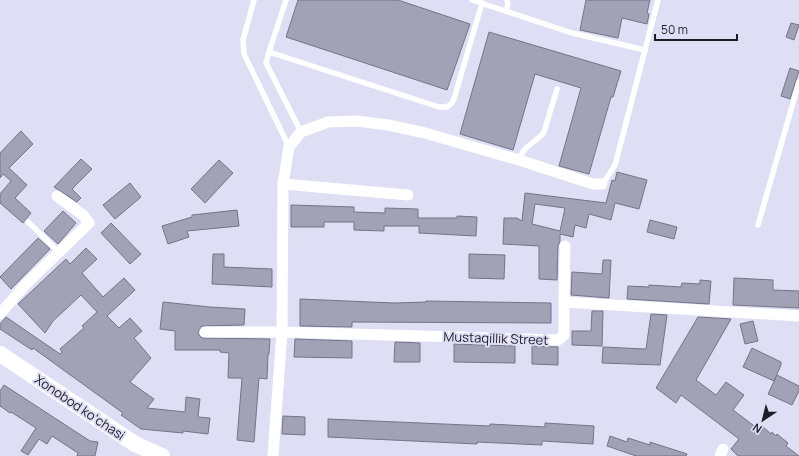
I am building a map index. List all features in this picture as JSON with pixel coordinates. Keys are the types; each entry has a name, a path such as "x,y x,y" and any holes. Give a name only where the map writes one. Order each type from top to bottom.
{"main road":[{"name":"Xonobod koʻchasi","path":"0,354 135,444 162,456"}],"street":[{"path":"273,456 282,332 283,184 289,147 301,132 328,122 357,121 388,125 425,133 519,160 593,184 602,184"},
{"path":"283,184 408,195"},
{"path":"0,314 26,284 88,223 83,215 57,196"},
{"path":"565,246 564,302 799,316"},
{"name":"Mustaqillik Street","path":"205,332 282,332 558,340 564,335 564,302"}],"lane":[{"path":"254,0 243,40 244,54 289,147"},
{"path":"286,0 266,63 301,132"},
{"path":"472,0 572,33 644,50"},
{"path":"506,11 508,4 507,0"},
{"path":"602,184 615,165 658,0"},
{"path":"269,52 438,107 447,107 454,99 482,3"},
{"path":"758,225 799,82"},
{"path":"519,160 524,148 541,137 544,132 557,89"},
{"path":"28,222 59,252"}],"building":[{"path":"298,0 398,0 470,24 447,90 286,37"},
{"path":"586,0 650,0 647,13 649,14 647,24 622,18 618,38 580,30"},
{"path":"791,23 799,25 794,40 786,37"},
{"path":"489,32 621,71 613,97 611,97 589,174 559,166 581,88 535,74 513,150 460,134"},
{"path":"790,68 799,71 790,99 781,96"},
{"path":"21,131 33,144 9,168 27,185 15,198 31,213 23,223 0,203 0,194 11,181 3,174 0,178 0,153"},
{"path":"81,159 92,169 72,189 81,198 77,202 54,187"},
{"path":"219,160 233,173 205,203 191,189"},
{"path":"617,172 647,180 639,209 615,203 611,220 589,214 586,228 575,225 573,237 560,234 558,246 557,280 539,279 539,246 503,244 504,218 517,218 522,221 525,193 606,203 612,180 615,181","holes":["535,204 565,208 560,231 532,224"]},
{"path":"130,183 141,197 115,219 103,205"},
{"path":"291,205 354,207 354,212 385,213 385,208 418,209 418,218 457,218 457,216 477,217 476,236 419,233 419,226 384,226 384,231 354,230 354,222 324,222 324,227 291,227"},
{"path":"237,210 239,226 187,231 189,237 168,244 162,226 192,217 192,215"},
{"path":"63,211 76,223 58,244 44,231"},
{"path":"650,220 677,227 674,239 647,232"},
{"path":"111,223 141,254 130,264 101,233"},
{"path":"38,238 50,249 11,289 0,277"},
{"path":"86,248 97,259 82,273 103,297 124,278 135,290 107,316 119,328 130,318 142,331 134,338 151,358 130,382 154,399 147,408 185,412 186,397 200,399 198,417 210,418 208,434 141,429 121,415 123,413 33,348 32,350 0,329 0,324 6,317 60,354 62,352 60,349 84,328 82,326 97,312 81,295 53,321 45,333 18,304 66,259 70,264"},
{"path":"213,254 224,254 224,267 272,269 272,287 212,284"},
{"path":"469,254 505,255 504,279 469,278"},
{"path":"603,260 611,260 609,298 571,295 572,272 602,274"},
{"path":"734,278 773,280 773,290 799,291 799,308 733,305"},
{"path":"700,280 711,281 709,304 627,299 628,286 649,287 649,285 681,287 682,283 700,284"},
{"path":"300,299 394,303 426,301 551,303 551,323 352,322 352,327 300,326"},
{"path":"163,302 245,309 244,325 202,326 198,332 202,338 270,339 267,379 259,378 254,442 237,440 242,378 228,378 229,353 220,352 220,350 175,350 175,331 160,329"},
{"path":"592,311 603,311 602,346 572,345 572,331 591,331"},
{"path":"651,314 667,315 660,365 602,363 603,347 646,349"},
{"path":"698,317 731,319 696,380 716,395 726,382 744,395 733,410 761,431 763,427 771,434 772,432 776,436 777,434 788,443 786,446 799,456 738,456 731,449 739,439 681,395 676,403 656,388"},
{"path":"753,321 758,341 745,344 740,324"},
{"path":"295,339 352,341 352,358 294,357"},
{"path":"395,342 420,343 420,362 394,362"},
{"path":"454,344 515,346 515,363 454,362"},
{"path":"532,346 558,347 558,365 532,364"},
{"path":"752,348 781,362 774,381 743,367"},
{"path":"777,375 799,386 799,391 792,405 768,394"},
{"path":"4,385 90,441 98,442 95,456 77,456 78,453 52,436 47,444 39,439 28,455 21,451 36,428 0,406 0,391"},
{"path":"283,416 305,417 305,435 282,434"},
{"path":"328,419 490,426 490,424 545,427 545,423 594,426 593,444 542,441 542,445 477,442 477,444 328,437"},
{"path":"610,436 627,442 628,438 650,445 650,442 687,454 686,456 636,456 607,446"}]}
